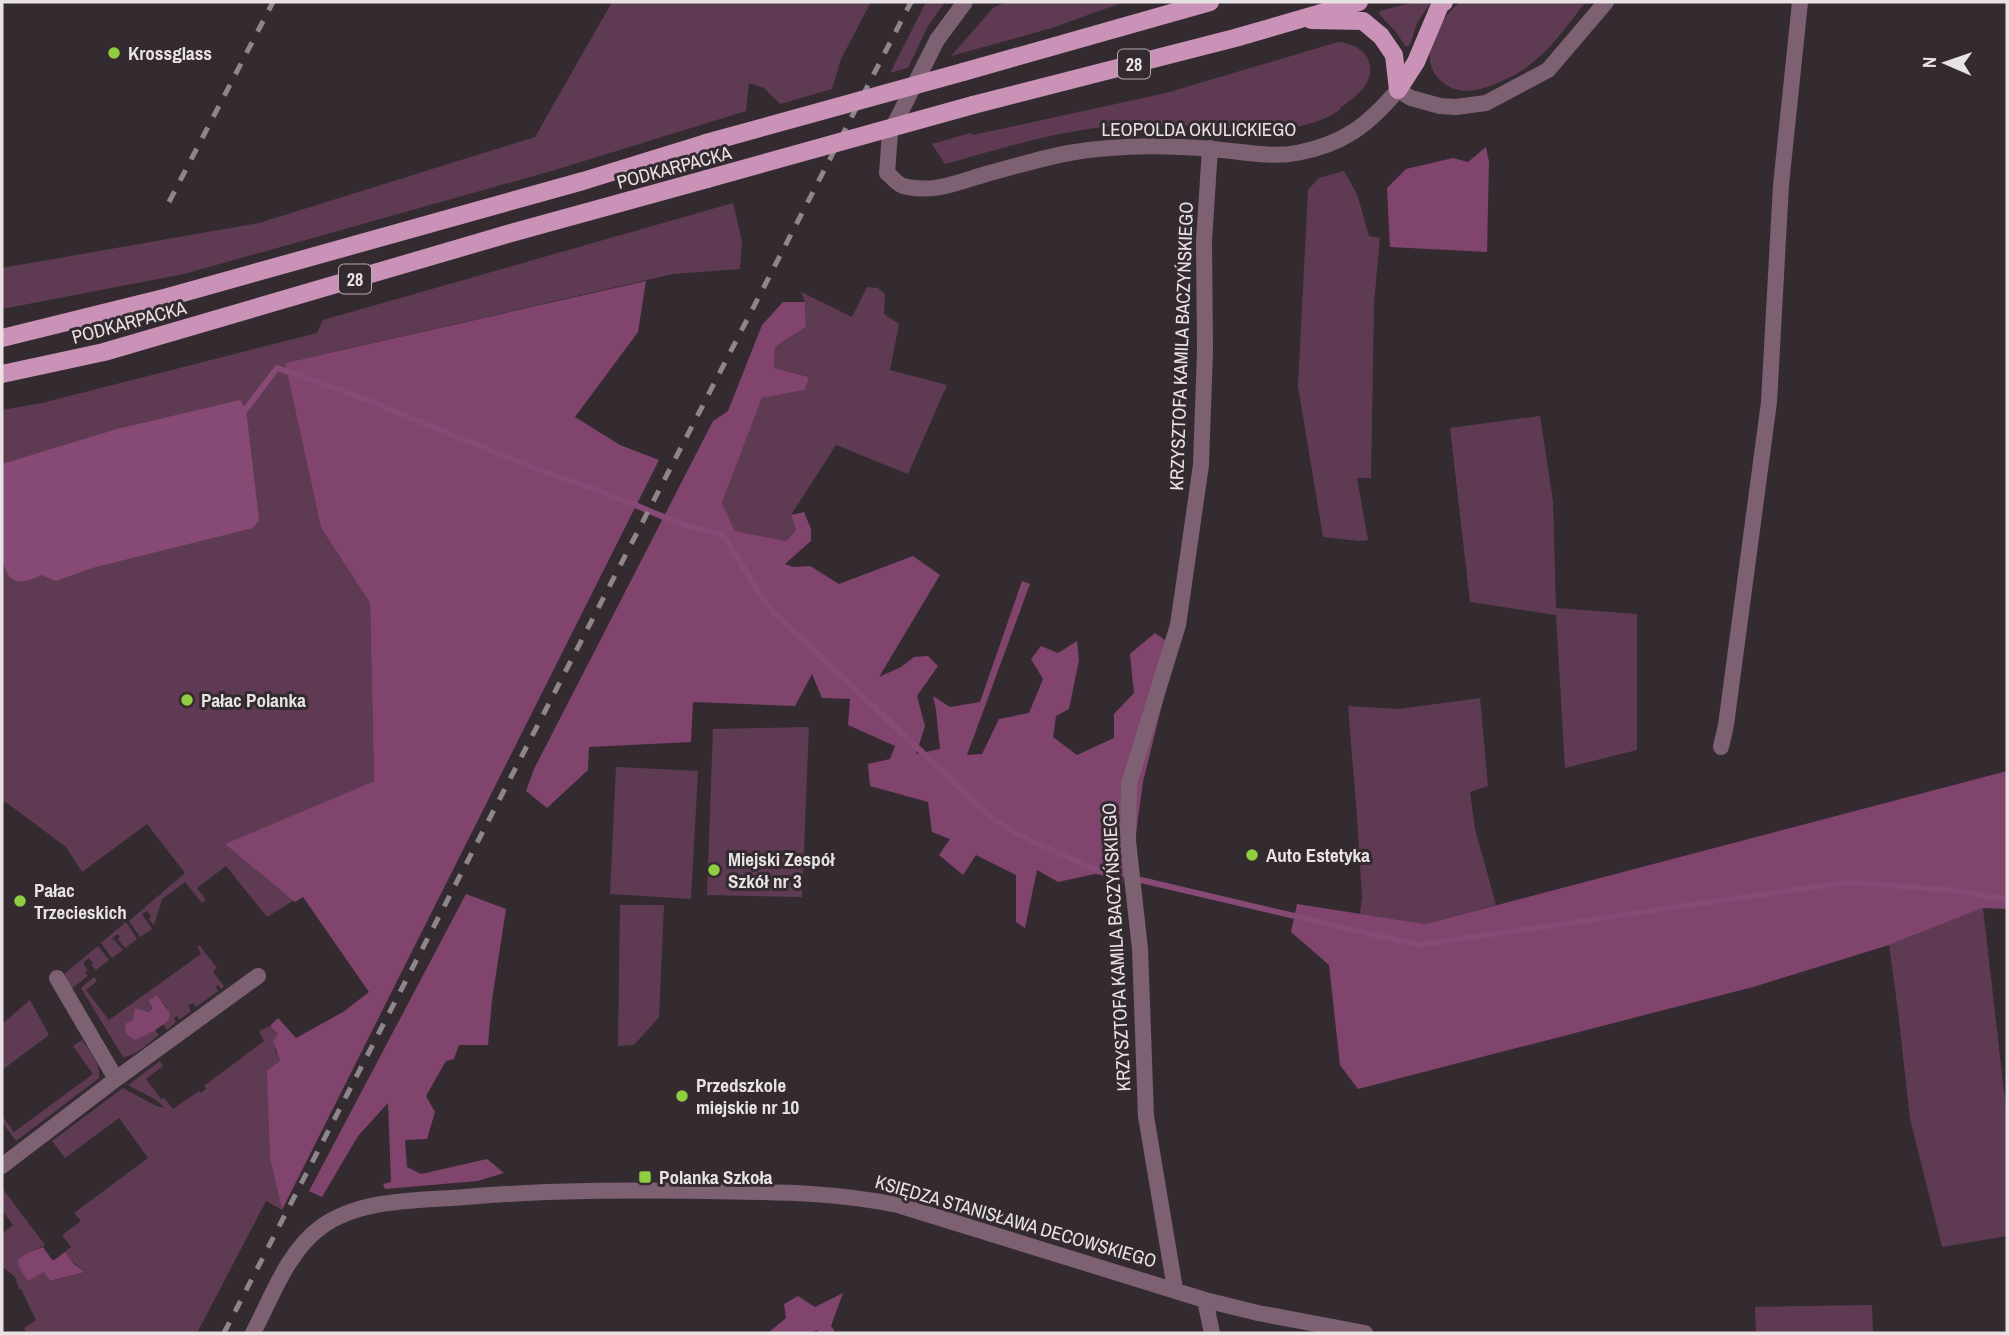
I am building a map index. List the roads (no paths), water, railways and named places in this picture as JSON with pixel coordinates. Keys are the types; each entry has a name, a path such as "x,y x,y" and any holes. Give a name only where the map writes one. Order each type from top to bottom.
{"main road":[{"name":"PODKARPACKA","path":"2,338 114,312 1210,2"},
{"name":"PODKARPACKA","path":"2,374 104,352 511,233 973,105 1235,38 1359,2"},
{"path":"1398,90 1416,62 1440,5 1444,2"},
{"path":"1294,20 1363,21 1381,36 1394,55 1398,90"}],"street":[{"name":"LEOPOLDA OKULICKIEGO","path":"965,2 937,40 890,133 887,173 901,186 940,188 1068,153 1119,147 1210,148 1295,153 1346,136 1376,116 1398,90"},
{"path":"1398,90 1411,98 1440,106 1486,103 1548,70 1606,2"},
{"path":"1721,747 1769,402 1781,185 1801,2"},
{"name":"KRZYSZTOFA KAMILA BACZYŃSKIEGO","path":"1175,1289 1146,1116 1140,949 1128,841 1129,784 1178,625 1201,465 1205,350 1204,241 1210,148"},
{"path":"2,1166 258,976"},
{"path":"57,978 116,1079"},
{"name":"KSIĘDZA STANISŁAWA DECOWSKIEGO","path":"253,1333 299,1248 321,1228 341,1216 394,1203 557,1191 623,1190 809,1193 867,1199 898,1205 1205,1300 1258,1314 1365,1333"},
{"path":"1205,1300 1212,1333"}],"waterway":[{"path":"241,411 246,409 277,368 347,392 678,523 723,535 769,608 994,820 1029,840 1120,880"},
{"path":"1141,880 1418,945 1848,882 1949,890 2007,899"}],"railway":[{"path":"169,202 273,2"},
{"path":"224,1333 911,2"}],"place":[{"name":"Krossglass","path":"114,53"},
{"name":"Pałac Polanka","path":"187,700"},
{"name":"Auto Estetyka","path":"1252,855"},
{"name":"Miejski Zespół Szkół nr 3","path":"714,870"},
{"name":"Pałac Trzecieskich","path":"20,901"},
{"name":"Przedszkole miejskie nr 10","path":"682,1096"},
{"name":"Polanka Szkoła","path":"645,1177"}]}
